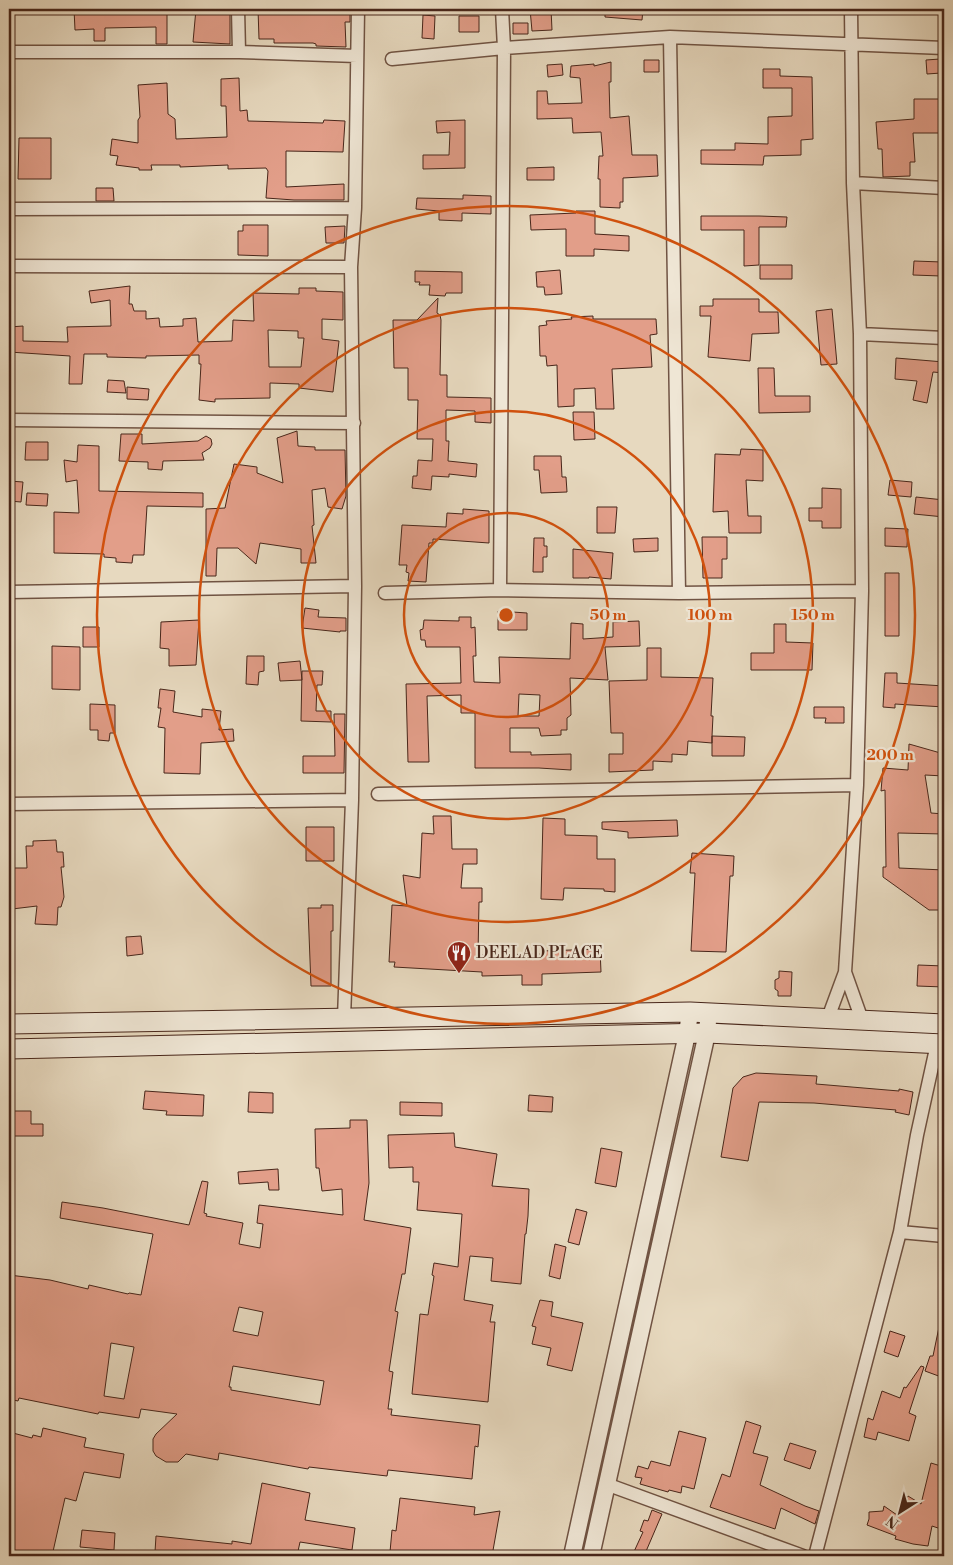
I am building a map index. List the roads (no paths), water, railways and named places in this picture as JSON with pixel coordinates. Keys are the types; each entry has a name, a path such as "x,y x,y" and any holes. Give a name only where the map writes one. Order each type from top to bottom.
{"main road":[{"path":"9,1024 690,1012 944,1024"},
{"path":"9,1049 707,1033 940,1044"}],"street":[{"path":"238,9 239,52"},
{"path":"344,1018 352,800 355,586 352,267 355,208 358,9"},
{"path":"500,590 504,48 502,9"},
{"path":"828,1018 845,972 857,786 862,591 860,334 853,183 851,9"},
{"path":"670,37 679,594"},
{"path":"392,59 504,48 670,37 944,48"},
{"path":"9,52 239,52 358,56"},
{"path":"853,183 944,188"},
{"path":"9,209 355,208"},
{"path":"9,266 352,267"},
{"path":"860,334 944,338"},
{"path":"9,420 354,423"},
{"path":"9,592 355,586"},
{"path":"385,593 500,590 679,594 862,591"},
{"path":"378,794 857,786"},
{"path":"9,804 352,800"},
{"path":"845,972 862,1020"},
{"path":"572,1556 687,1034 690,1012"},
{"path":"591,1556 707,1033 709,1012"},
{"path":"815,1556 900,1232 917,1135 940,1044"},
{"path":"900,1232 944,1236"},
{"path":"606,1484 803,1556"},
{"path":"579,1528 596,1531"}],"place":[{"name":"DEELAD PLACE","path":"459,974"}]}
